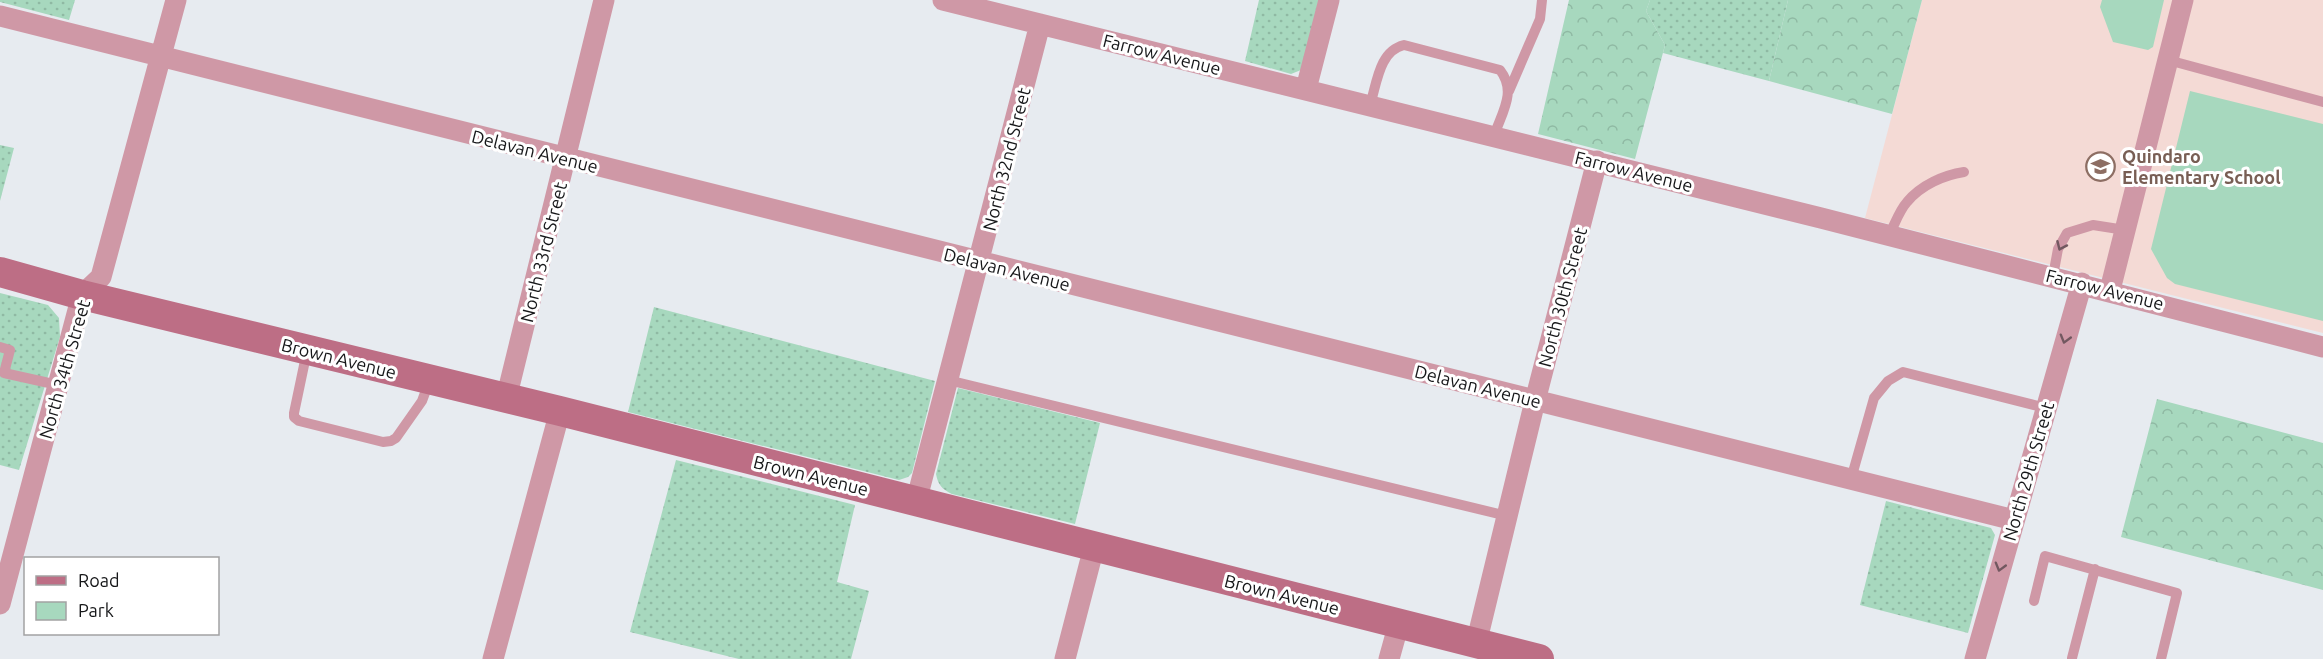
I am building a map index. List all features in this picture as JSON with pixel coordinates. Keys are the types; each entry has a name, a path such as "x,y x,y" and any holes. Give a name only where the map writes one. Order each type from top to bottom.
{"main road":[{"name":"Brown Avenue","path":"0,272 82,295 560,411 1539,659"}],"street":[{"name":"North 34th Street","path":"0,604 82,295 101,277 176,0"},
{"name":"North 33rd Street","path":"506,399 567,159 604,0"},
{"name":"Farrow Avenue","path":"943,0 1597,161 2110,290 2323,347"},
{"path":"1306,89 1329,0"},
{"path":"2110,290 2182,0"},
{"name":"Delavan Avenue","path":"0,16 2013,520"},
{"name":"North 32nd Street","path":"916,502 1040,24"},
{"name":"North 30th Street","path":"1476,644 1535,401 1597,161"},
{"name":"North 29th Street","path":"1975,659 2082,283"},
{"path":"493,659 560,411"},
{"path":"1065,659 1094,547"},
{"path":"1389,659 1399,623"}],"lane":[{"path":"1494,136 1509,92 1540,19 1542,0"},
{"path":"1370,105 1385,56 1394,47 1404,45 1500,70 1508,80 1509,92"},
{"path":"2168,60 2323,102"},
{"path":"1889,235 1905,203 1915,194 1948,174 1964,172"},
{"path":"2053,276 2058,249 2067,233 2093,225 2125,230"},
{"path":"0,348 10,350 4,373 58,385"},
{"path":"307,350 294,417 299,421 383,442 396,438 422,402 430,380"},
{"path":"1851,479 1874,398 1888,381 1903,372 2046,408"},
{"path":"948,380 1507,516"},
{"path":"2034,601 2045,556 2177,593 2161,659"},
{"path":"2072,658 2095,569"}],"shaded area":[{"name":"Quindaro Elementary School","path":"1922,0 2323,0 2323,333 1865,218"}],"green space":[{"path":"0,0 75,0 69,20 0,2"},
{"path":"1259,0 1322,0 1301,70 1291,74 1245,61"},
{"path":"1569,0 1650,0 1646,11 1665,45 1635,159 1538,134"},
{"path":"1650,0 1788,0 1769,81 1663,53 1665,45 1646,11"},
{"path":"1788,0 1922,0 1892,114 1769,81"},
{"path":"2102,0 2164,0 2153,47 2148,50 2113,42 2100,7"},
{"path":"2190,91 2323,124 2323,321 2175,284 2167,278 2151,249"},
{"path":"0,145 14,148 0,201"},
{"path":"0,293 48,305 59,318 60,337 19,470 0,465"},
{"path":"654,307 935,381 912,473 899,480 628,412"},
{"path":"958,388 1100,423 1075,524 952,494 941,486 936,474"},
{"path":"2157,399 2323,443 2323,590 2121,537"},
{"path":"676,460 855,505 837,582 869,591 851,659 739,659 630,632"},
{"path":"1886,501 1991,528 1995,535 1968,633 1860,605"}],"place":[{"name":"Quindaro Elementary School","path":"2101,166"}]}
